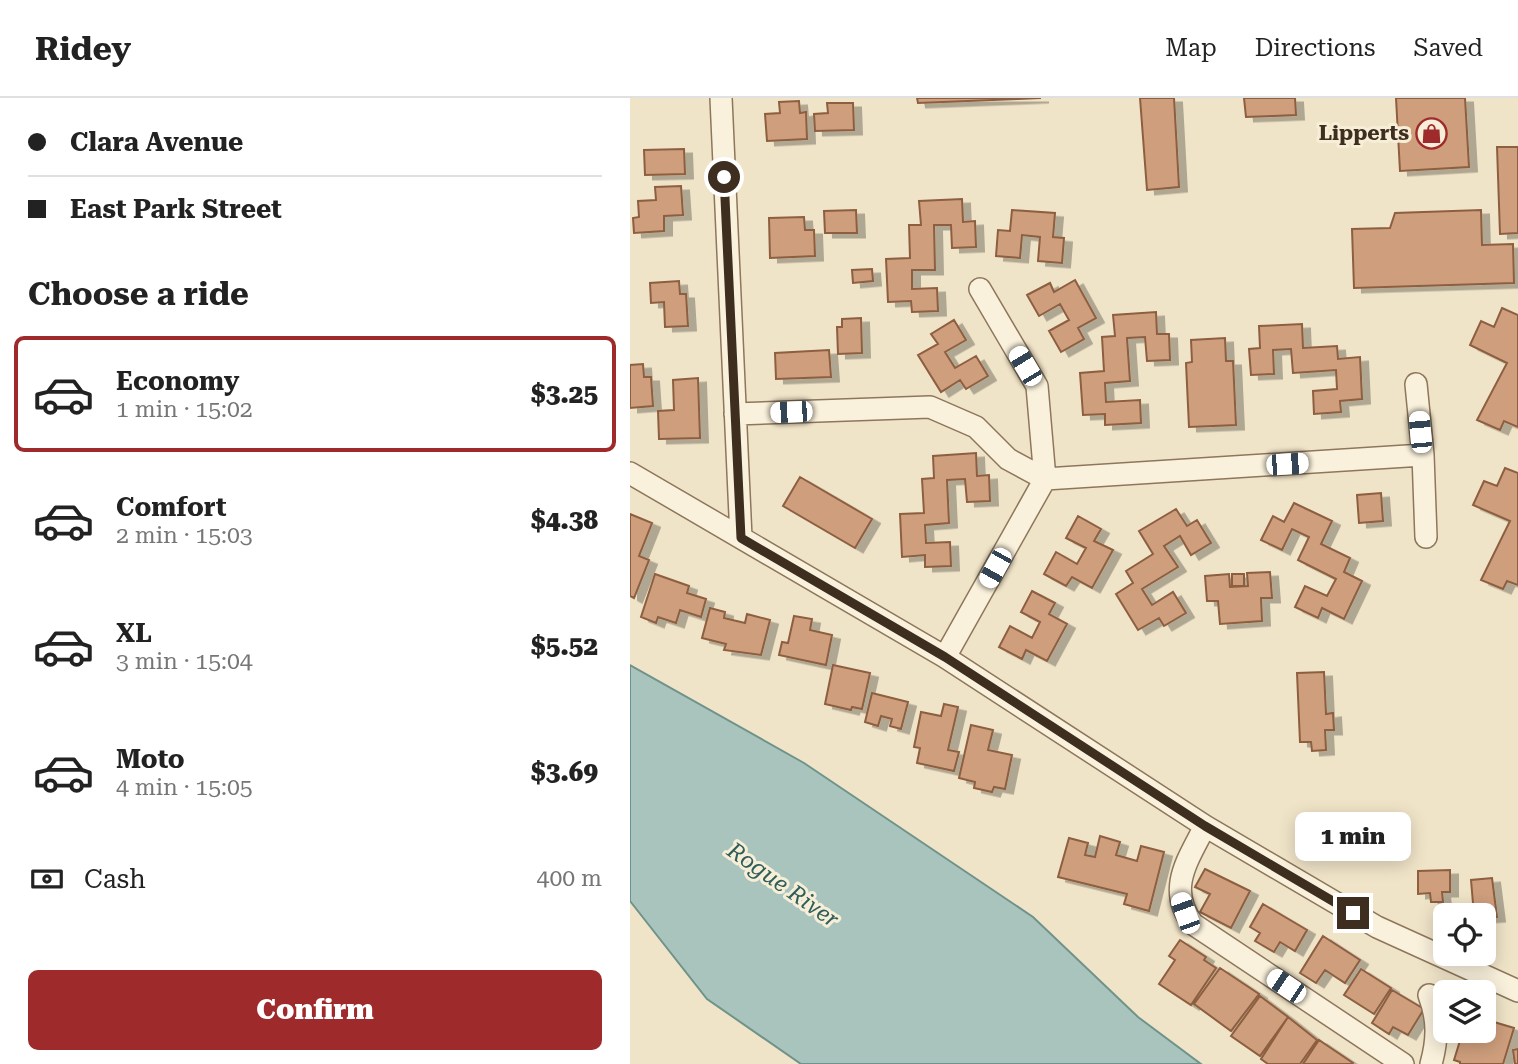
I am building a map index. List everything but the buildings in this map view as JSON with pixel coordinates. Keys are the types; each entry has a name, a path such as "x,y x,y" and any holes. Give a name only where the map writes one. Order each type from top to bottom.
{"street":[{"path":"720,98 741,538"},
{"path":"945,657 1045,480 1037,386 979,289"},
{"path":"1416,384 1423,456 1426,537"},
{"path":"735,414 930,407 976,427 1008,459 1045,480 1423,456"},
{"path":"630,473 945,657 1205,826 1377,927 1518,991"},
{"path":"1205,826 1180,883 1180,899 1185,913 1194,924 1403,1064"},
{"path":"1429,995 1437,1015 1437,1044 1431,1064"}],"water":[{"name":"Rogue River","path":"630,665 804,763 1033,917 1138,1017 1201,1064 801,1064 707,999 630,901"}],"place":[{"name":"Lipperts","path":"1432,133"}],"route":[{"path":"724,177 741,538 945,657 1205,826 1353,913"}]}
